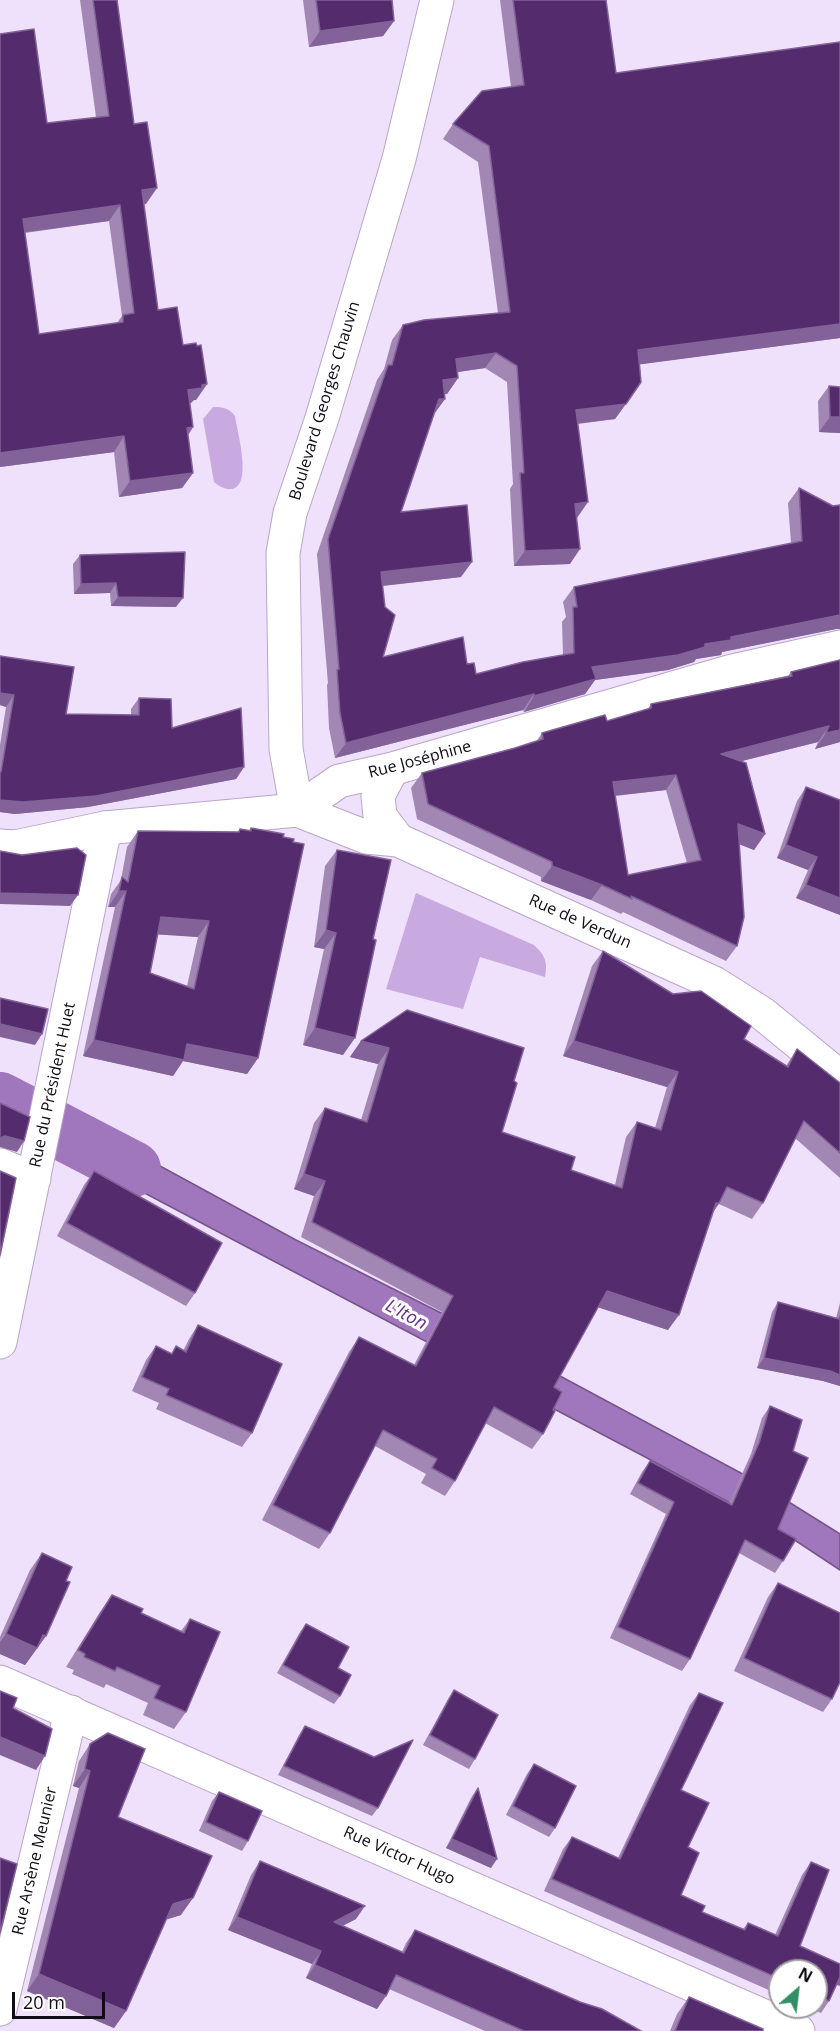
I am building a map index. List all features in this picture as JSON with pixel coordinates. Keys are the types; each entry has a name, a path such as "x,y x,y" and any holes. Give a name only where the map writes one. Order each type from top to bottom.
{"street":[{"name":"Boulevard Georges Chauvin","path":"297,810 286,749 283,553 286,533 290,513 322,418 399,159 437,0"},
{"name":"Rue Joséphine","path":"0,846 15,847 105,828 297,810 339,781 392,769 732,671 840,647"},
{"path":"392,769 378,796 380,816 398,840"},
{"name":"Rue de Verdun","path":"297,810 366,837 398,840 714,983 763,1014 840,1077"},
{"name":"Rue du Président Huet","path":"0,1342 105,828"},
{"path":"0,1165 34,1179"},
{"name":"Rue Victor Hugo","path":"0,1682 798,2031"},
{"name":"Rue Arsène Meunier","path":"0,2009 71,1712"}],"shaded area":[{"path":"213,407 226,408 235,416 243,468 242,478 232,489 214,482 203,419"},
{"path":"416,893 534,945 545,959 545,977 480,957 463,1009 386,989"}],"water":[{"path":"0,1084 29,1098 22,1128 0,1118"},
{"path":"70,1117 296,1240 463,1324 752,1479 840,1534 840,1570 778,1529 649,1459 63,1150"}],"building":[{"path":"93,0 117,0 134,124 147,122 157,188 142,190 158,310 177,307 183,345 196,343 197,346 201,345 207,384 202,385 202,388 188,390 193,427 187,428 193,473 130,481 124,436 0,453 0,34 34,29 47,123 109,116","holes":["120,205 134,313 123,315 123,322 39,334 23,219"]},
{"path":"316,0 392,0 394,21 320,31"},
{"path":"513,0 606,0 616,73 840,42 840,324 638,350 641,382 626,404 576,410 588,502 575,504 580,549 525,551 520,473 524,473 517,366 496,353 456,359 458,378 443,380 445,399 439,399 401,512 467,505 472,562 381,572 385,607 395,615 383,657 463,637 467,664 474,663 476,674 523,662 574,653 573,607 577,607 574,587 802,541 799,488 833,506 840,505 840,615 731,637 731,640 705,644 705,647 678,655 592,667 596,679 346,743 340,713 337,670 339,669 328,539 388,365 392,365 403,325 424,320 510,312 489,146 453,124 482,91 524,85"},
{"path":"829,386 840,387 840,417 830,417"},
{"path":"185,552 183,598 118,597 116,583 81,584 80,555"},
{"path":"0,656 74,667 66,714 139,715 139,698 171,699 172,728 241,708 244,767 96,796 23,802 0,800 0,772 14,695 0,693"},
{"path":"840,660 840,730 826,733 829,726 721,754 746,763 765,834 738,824 744,917 737,946 631,896 632,899 552,866 552,862 428,804 422,773 515,748 543,739 542,733 605,715 607,721 651,708 651,704 792,676 791,672","holes":["676,775 701,860 628,875 613,782"]},
{"path":"806,787 840,800 840,898 806,885 817,857 786,845"},
{"path":"251,828 284,834 283,837 294,839 293,842 304,844 258,1058 187,1044 184,1060 94,1040 126,891 119,891 122,877 128,882 138,831 239,832 240,829 251,831","holes":["161,917 209,921 194,989 150,973"]},
{"path":"77,848 86,855 78,895 0,893 0,851 22,855"},
{"path":"337,850 391,860 373,939 376,940 355,1038 315,1028 336,933 326,930"},
{"path":"603,951 673,994 701,991 751,1026 744,1039 788,1067 797,1049 840,1083 840,1153 804,1121 763,1203 727,1187 719,1203 716,1203 679,1315 607,1291 554,1387 562,1392 543,1434 494,1407 455,1481 432,1468 437,1459 383,1430 330,1533 273,1505 359,1337 416,1366 453,1296 312,1222 325,1181 304,1174 325,1108 367,1122 389,1048 361,1041 407,1010 524,1048 514,1081 517,1083 502,1132 575,1157 571,1170 622,1188 637,1122 661,1130 678,1072 574,1041"},
{"path":"0,998 48,1009 42,1034 0,1024"},
{"path":"0,1103 30,1117 24,1141 5,1136 0,1138"},
{"path":"0,1171 16,1178 0,1255"},
{"path":"94,1171 222,1243 195,1293 67,1223"},
{"path":"778,1302 839,1319 840,1316 840,1375 764,1358"},
{"path":"198,1325 282,1364 252,1433 166,1395 169,1389 142,1377 156,1346 172,1354 176,1346 186,1352"},
{"path":"770,1406 802,1420 793,1451 808,1458 778,1529 796,1539 783,1561 745,1540 690,1659 618,1627 674,1502 638,1483 650,1461 732,1505 759,1443"},
{"path":"42,1553 72,1567 66,1581 70,1582 46,1636 43,1635 37,1648 6,1634"},
{"path":"778,1583 840,1613 840,1682 832,1699 744,1658"},
{"path":"112,1595 143,1609 141,1613 184,1633 190,1619 220,1632 186,1712 154,1698 160,1686 117,1667 115,1671 84,1657 85,1654 78,1650"},
{"path":"306,1624 349,1647 338,1668 351,1675 340,1696 283,1665"},
{"path":"454,1690 498,1715 475,1759 430,1735"},
{"path":"0,1691 17,1698 13,1708 52,1729 45,1756 0,1737"},
{"path":"699,1693 723,1703 681,1790 709,1803 688,1847 699,1853 681,1895 705,1906 702,1912 745,1930 748,1923 778,1936 811,1862 829,1870 800,1946 840,1964 840,1977 829,2001 828,1959 768,1959 768,1974 552,1879 572,1837 620,1859"},
{"path":"305,1726 374,1757 413,1740 378,1808 284,1766"},
{"path":"108,1733 145,1749 118,1817 212,1856 193,1898 173,1904 126,2011 39,1974 90,1771 85,1769 90,1744"},
{"path":"534,1764 576,1786 555,1828 513,1806"},
{"path":"478,1788 497,1859 452,1839"},
{"path":"219,1792 262,1811 248,1841 206,1822"},
{"path":"0,1858 17,1864 0,1933"},
{"path":"260,1861 365,1906 334,1922 404,1953 415,1930 580,2002 602,2009 641,2031 524,2031 396,1975 386,1996 315,1965 321,1951 237,1917"},
{"path":"689,1997 763,2029 763,2031 675,2031"}],"waterway":[{"name":"L'Iton","path":"0,1100 133,1169"}]}
